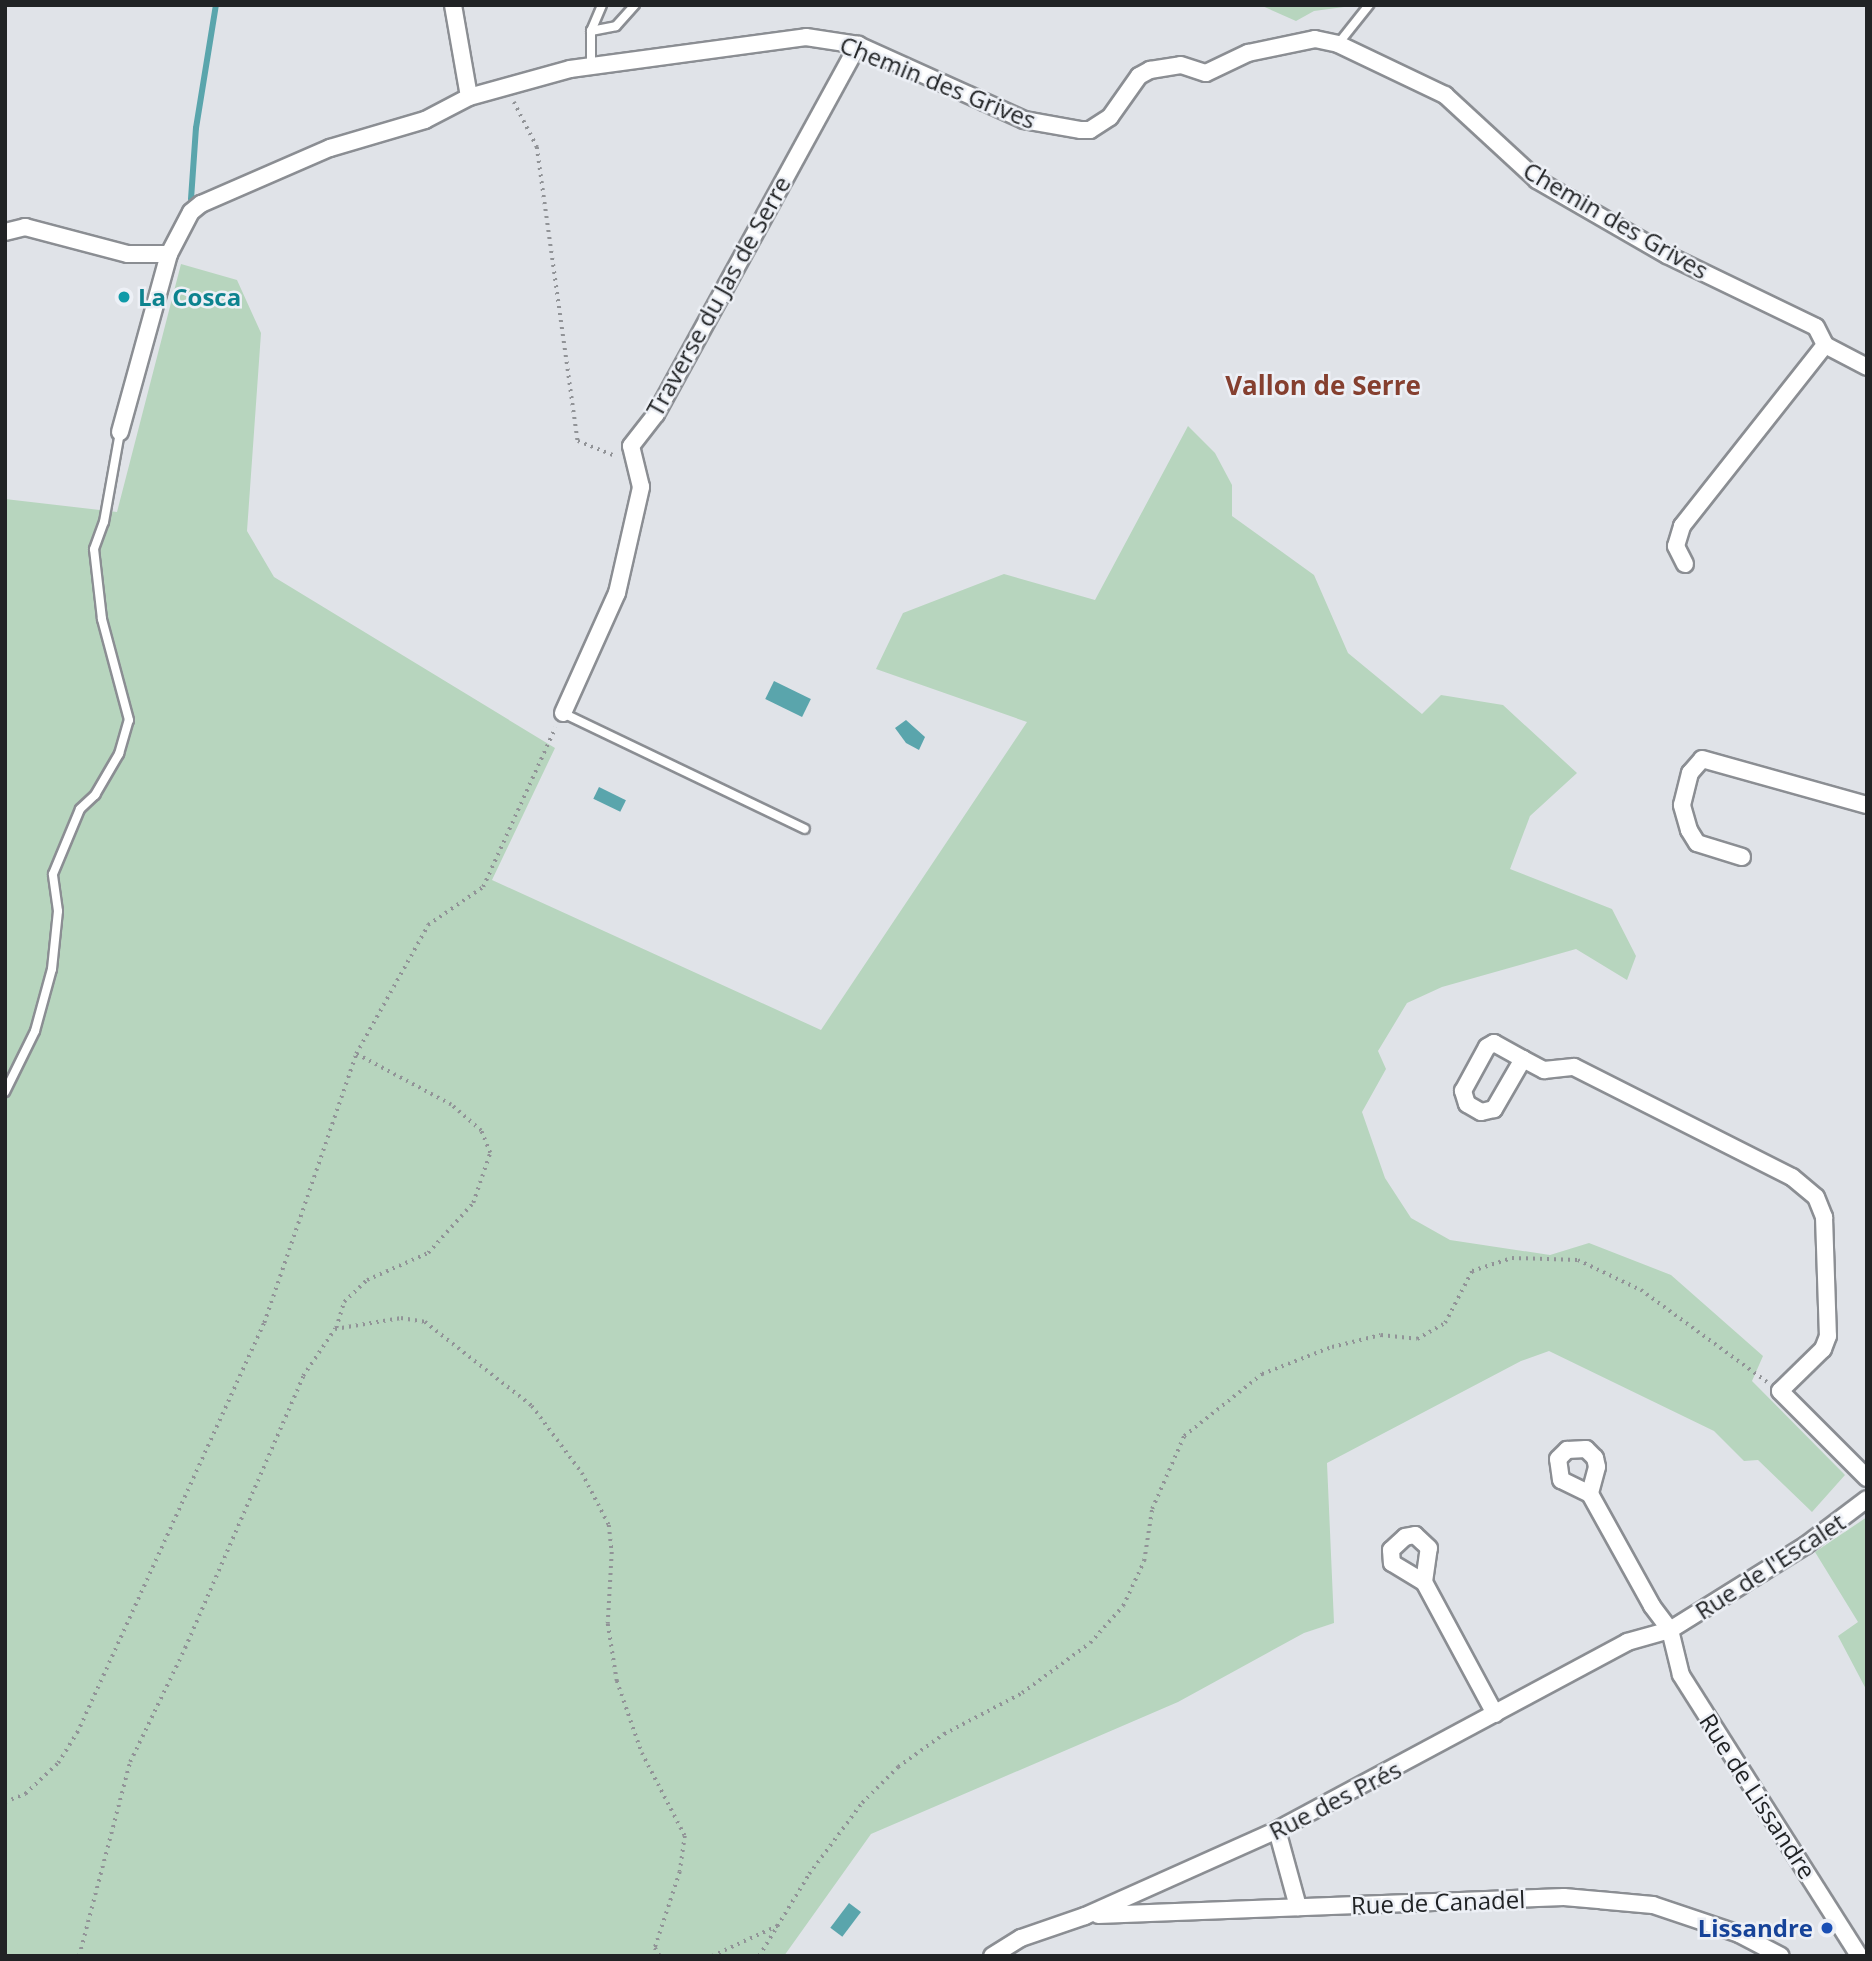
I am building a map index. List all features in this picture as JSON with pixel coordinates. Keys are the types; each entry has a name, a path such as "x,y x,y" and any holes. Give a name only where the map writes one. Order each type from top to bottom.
{"street":[{"path":"453,5 469,97"},
{"name":"Chemin des Grives","path":"120,432 169,254 191,212 201,204 330,148 425,120 469,97 591,65 806,37 858,45 1024,120 1090,130 1110,117 1139,76 1150,70 1181,65 1206,73 1248,53 1315,39 1338,44 1444,95 1538,180 1667,255 1816,327 1825,345 1867,367"},
{"name":"Traverse du Jas de Serre","path":"632,461 631,446 656,414 858,45"},
{"path":"5,232 25,228 128,254 169,254"},
{"path":"1685,564 1676,546 1682,526 1825,345"},
{"path":"563,713 617,593 641,487 632,461"},
{"path":"1742,857 1697,843 1689,830 1682,805 1690,773 1702,759 1867,806"},
{"path":"1522,1059 1544,1070 1574,1067 1792,1177 1816,1198 1824,1217 1828,1336 1823,1349 1780,1391 1867,1478"},
{"path":"1590,1494 1652,1606 1670,1630"},
{"name":"Rue de l'Escalet","path":"1670,1630 1806,1545 1867,1499"},
{"path":"1424,1582 1495,1714"},
{"name":"Rue des Prés","path":"992,1956 1021,1938 1085,1916 1277,1830 1627,1642 1670,1630"},
{"name":"Rue de Lissandre","path":"1670,1630 1681,1675 1859,1956"},
{"path":"1277,1830 1298,1907"},
{"name":"Rue de Canadel","path":"1085,1916 1564,1897 1653,1905 1740,1934 1781,1956"}],"lane":[{"path":"591,65 591,31 602,5"},
{"path":"591,31 616,26 635,5"},
{"path":"1338,44 1369,5"},
{"path":"5,1092 35,1031 52,969 58,911 52,874 80,809 95,795 119,754 129,720 102,619 94,550 104,522 120,432"},
{"path":"563,713 805,829"}],"path":[{"path":"490,92 518,104 537,147 578,441 632,461"},
{"path":"5,1802 25,1794 58,1763 159,1561 264,1323 356,1055 429,925 483,887 563,713"},
{"path":"79,1956 130,1762 185,1648 303,1376 335,1329 344,1302 367,1280 428,1253 473,1203 490,1153 481,1131 450,1105 356,1055"},
{"path":"760,1956 855,1813 898,1767 944,1734 1022,1693 1090,1643 1124,1606 1144,1561 1152,1508 1184,1436 1262,1374 1332,1348 1381,1335 1417,1339 1445,1323 1472,1271 1525,1259 1578,1261 1641,1290 1780,1391"},
{"path":"335,1329 401,1318 425,1322 532,1406 593,1490 609,1525 612,1552 608,1624 617,1681 642,1754 685,1836 680,1872 655,1948 660,1956"},
{"path":"712,1956 778,1926"}],"green space":[{"path":"1260,5 1359,5 1314,11 1296,21"},
{"path":"181,264 237,280 261,333 247,531 274,577 555,748 492,880 821,1030 1027,722 876,669 903,613 1004,574 1095,600 1188,426 1215,453 1232,485 1232,516 1314,575 1348,653 1422,714 1441,695 1503,705 1577,773 1530,816 1510,869 1612,909 1636,956 1627,980 1576,949 1442,987 1407,1003 1378,1051 1386,1069 1362,1112 1385,1178 1411,1218 1450,1240 1550,1255 1589,1243 1671,1275 1763,1356 1752,1381 1845,1475 1812,1512 1758,1460 1744,1461 1714,1431 1549,1351 1521,1361 1327,1463 1334,1623 1304,1633 1178,1702 871,1834 784,1956 5,1956 5,499 117,512"},
{"path":"1867,1517 1867,1691 1838,1636 1858,1622 1815,1552"}],"water":[{"path":"774,681 811,699 802,717 765,699"},
{"path":"906,720 925,737 919,750 906,743 895,728"},
{"path":"599,787 626,800 620,812 593,799"},
{"path":"849,1903 861,1912 842,1937 830,1928"}],"waterway":[{"path":"191,199 196,128 216,5"}],"place":[{"name":"La Cosca","path":"124,297"},
{"name":"Lissandre","path":"1827,1928"}],"district":[{"name":"Vallon de Serre","path":"1323,386"}]}
